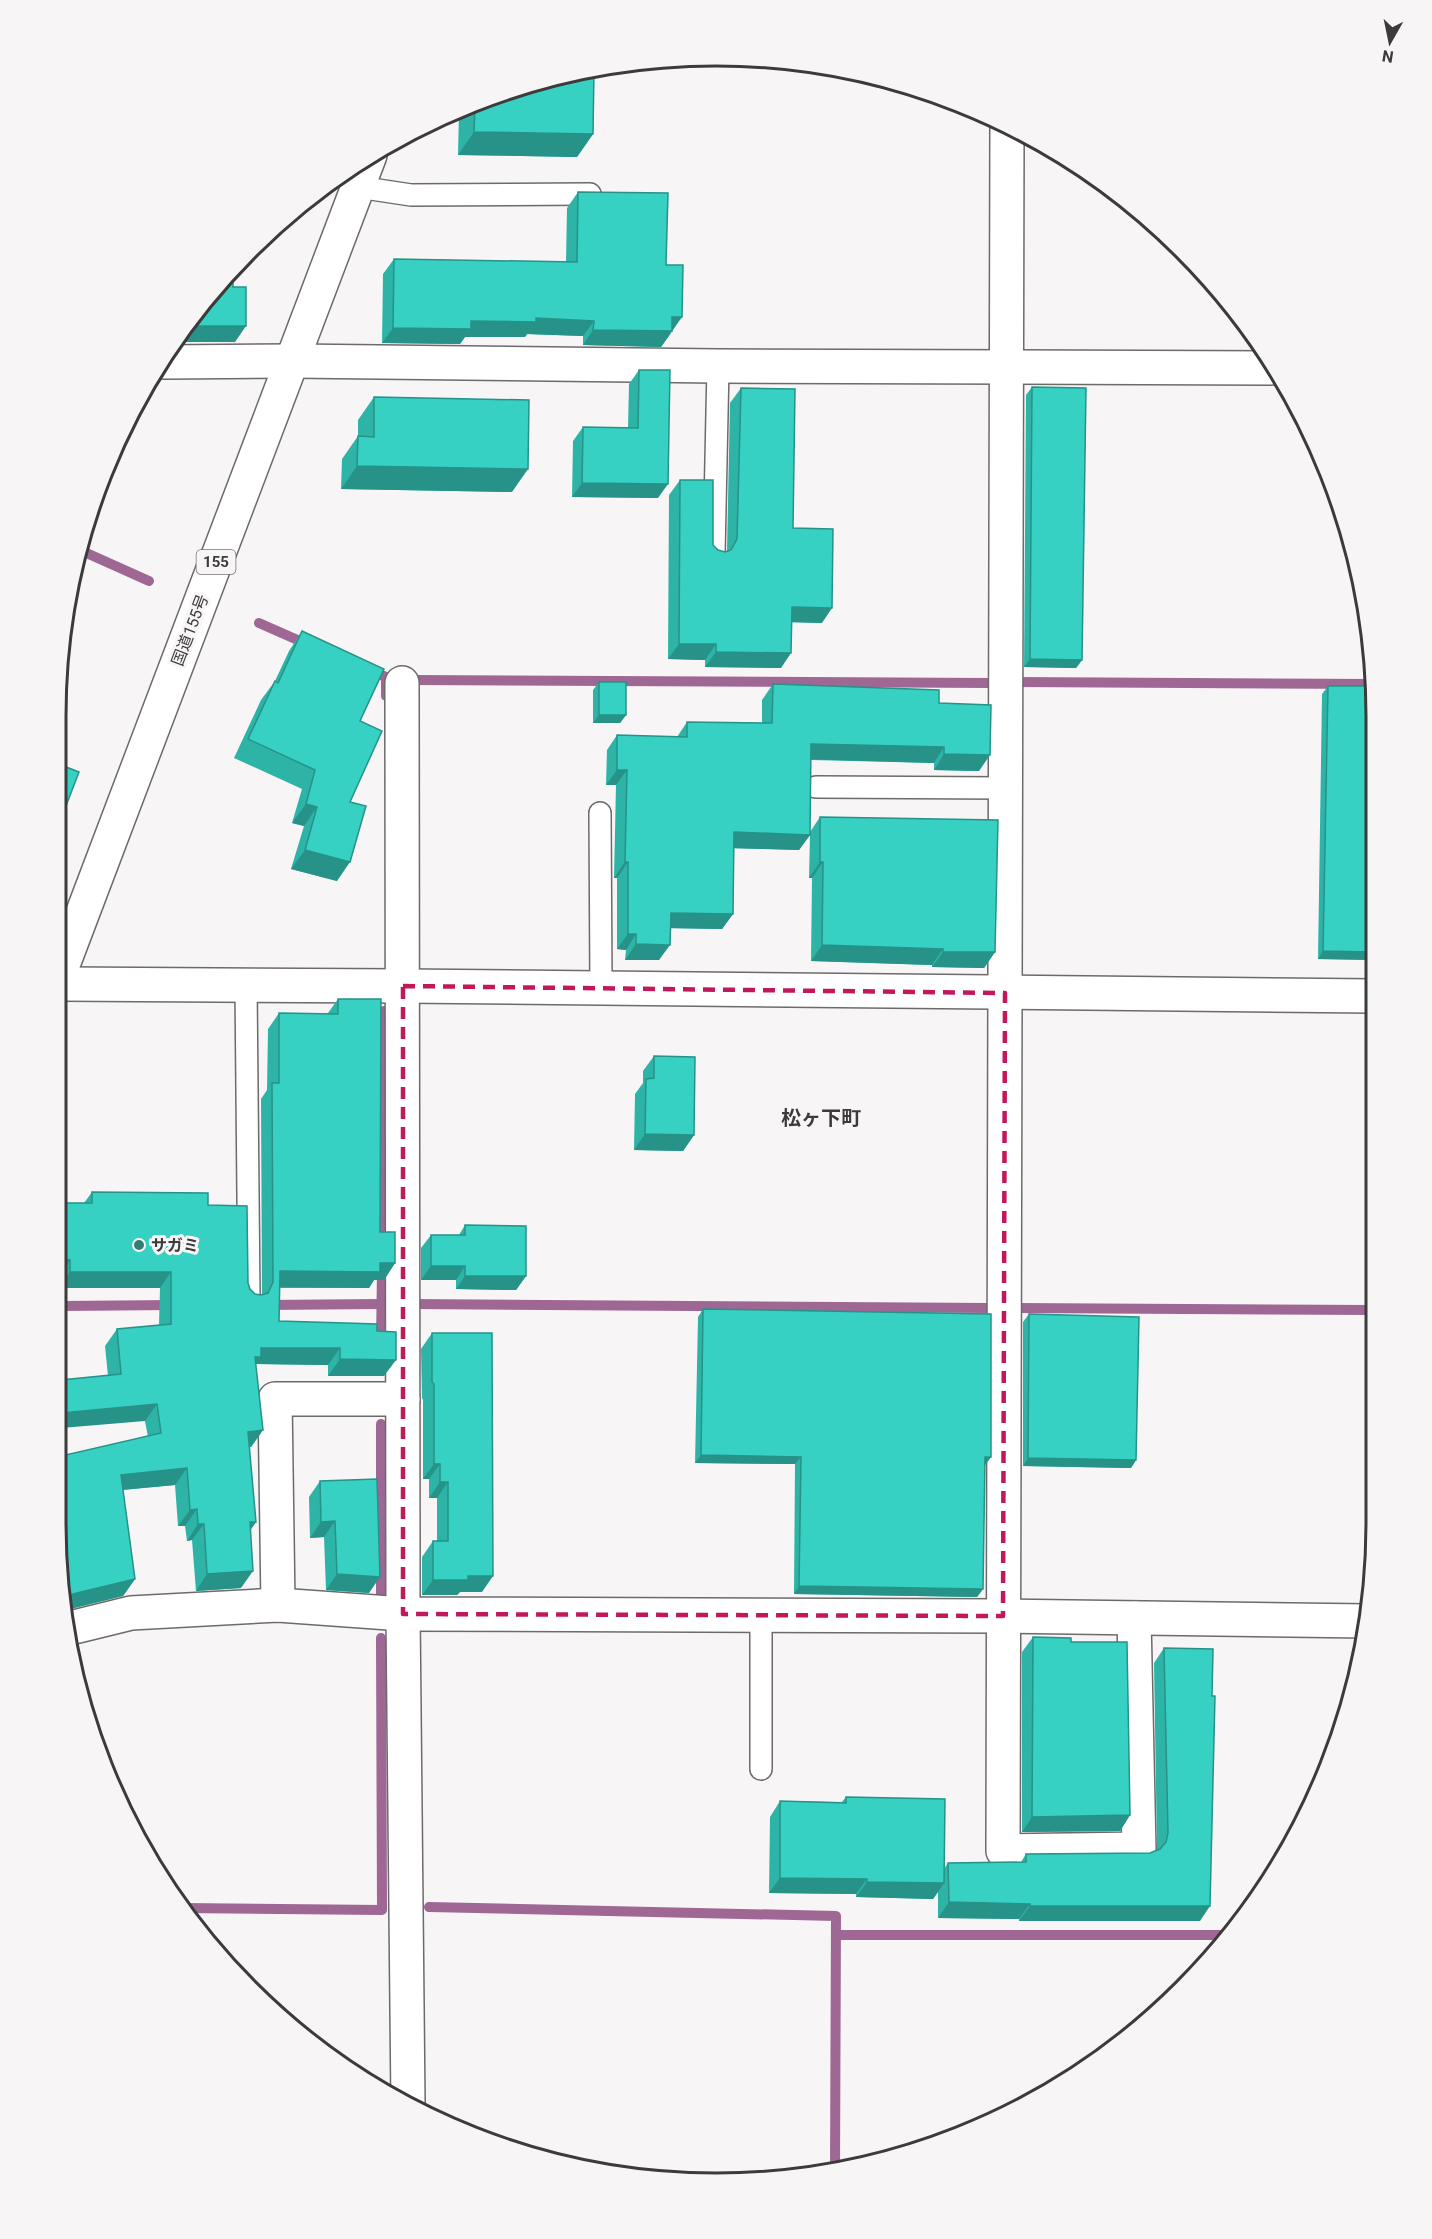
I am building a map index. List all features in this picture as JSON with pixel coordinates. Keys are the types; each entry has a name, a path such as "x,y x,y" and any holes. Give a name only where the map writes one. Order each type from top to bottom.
{"main road":[{"path":"1007,135 1003,1851 1139,1849 1134,1618"},
{"name":"国道155号","path":"66,957 364,170"},
{"path":"172,362 1264,368"},
{"path":"402,683 403,1614 408,2095"},
{"path":"66,984 1366,996"},
{"path":"278,1605 275,1399 403,1399"},
{"path":"75,1627 131,1613 278,1605 403,1614 1003,1616 1358,1622"}],"lane":[{"path":"358,187 411,195 590,194"},
{"path":"714,554 718,366"},
{"path":"816,787 1005,788"},
{"path":"600,813 601,988"},
{"path":"246,985 249,1299"},
{"path":"761,1616 761,1769"}],"highlighted area":[{"path":"403,986 1005,993 1003,1616 403,1614"}],"building":[{"path":"594,77 593,134 474,132 475,112 548,88"},
{"path":"578,192 668,193 666,265 683,265 682,317 672,317 672,331 593,330 594,321 536,318 536,322 471,321 471,329 393,328 394,259 577,262"},
{"path":"232,282 233,287 246,287 246,326 196,326"},
{"path":"639,370 670,370 668,484 582,483 583,427 638,428"},
{"path":"1032,387 1086,388 1082,660 1030,659"},
{"path":"741,388 795,389 793,528 833,529 832,608 792,607 791,653 716,652 716,644 679,644 680,480 713,480 713,545 725,552 731,550 737,539"},
{"path":"374,397 529,400 528,469 357,466 358,436 374,437"},
{"path":"302,631 384,669 360,721 382,731 350,802 366,806 350,862 305,850 317,807 306,804 315,770 248,739"},
{"path":"599,682 626,682 626,715 599,715"},
{"path":"773,684 939,690 939,703 991,705 990,755 944,754 944,747 811,744 810,835 734,832 733,914 671,913 670,945 636,944 636,934 628,934 628,862 625,862 627,770 617,770 617,735 687,737 687,722 772,723"},
{"path":"1328,686 1365,686 1366,952 1323,951"},
{"path":"66,767 79,772 66,806"},
{"path":"820,817 998,820 995,952 943,952 943,949 822,945 823,862 820,862"},
{"path":"338,999 381,999 380,1232 395,1232 395,1263 380,1263 380,1272 280,1271 279,1321 377,1324 377,1331 396,1332 396,1360 340,1359 340,1348 261,1348 261,1357 255,1357 263,1430 248,1432 256,1522 250,1522 253,1571 207,1574 204,1524 198,1524 197,1509 190,1510 187,1468 121,1475 135,1579 71,1595 67,1566 66,1455 161,1433 157,1404 66,1413 66,1380 121,1374 117,1329 171,1324 171,1272 70,1272 70,1260 66,1260 66,1203 92,1203 92,1192 208,1193 208,1205 247,1206 248,1283 255,1294 268,1293 273,1282 272,1083 279,1083 279,1013 338,1014"},
{"path":"654,1056 695,1057 694,1135 645,1134 646,1079 654,1078"},
{"path":"465,1225 526,1226 526,1276 465,1276 465,1266 431,1266 431,1235 465,1235"},
{"path":"703,1309 991,1314 991,1457 985,1457 983,1589 799,1586 801,1457 701,1455"},
{"path":"1029,1314 1139,1317 1136,1460 1028,1458"},
{"path":"432,1333 492,1333 493,1576 468,1576 468,1580 433,1580 433,1541 448,1541 448,1482 440,1482 440,1464 434,1464"},
{"path":"377,1479 380,1577 337,1574 335,1521 321,1522 320,1481"},
{"path":"1033,1637 1071,1638 1071,1642 1127,1642 1130,1815 1032,1817"},
{"path":"1164,1648 1213,1649 1212,1696 1215,1696 1210,1906 1030,1906 1030,1904 949,1902 948,1863 1026,1862 1026,1854 1150,1853 1160,1849 1166,1842 1168,1833"},
{"path":"846,1797 945,1799 944,1883 780,1878 780,1801 846,1803"}],"waterway":[{"path":"87,553 149,581"},
{"path":"259,623 309,645"},
{"path":"368,670 386,677 386,696"},
{"path":"413,680 990,683"},
{"path":"1016,682 1365,684"},
{"path":"382,1246 384,1011"},
{"path":"381,1345 382,1268"},
{"path":"265,1305 382,1304"},
{"path":"411,1304 990,1308"},
{"path":"66,1306 172,1305"},
{"path":"1013,1308 1366,1310"},
{"path":"381,1424 381,1599"},
{"path":"193,1908 382,1910 381,1638"},
{"path":"429,1907 836,1916 835,2162"},
{"path":"836,1935 1219,1935"}],"place":[{"name":"サガミ","path":"139,1245"}],"district":[{"name":"松ヶ下町","path":"821,1118"}]}
